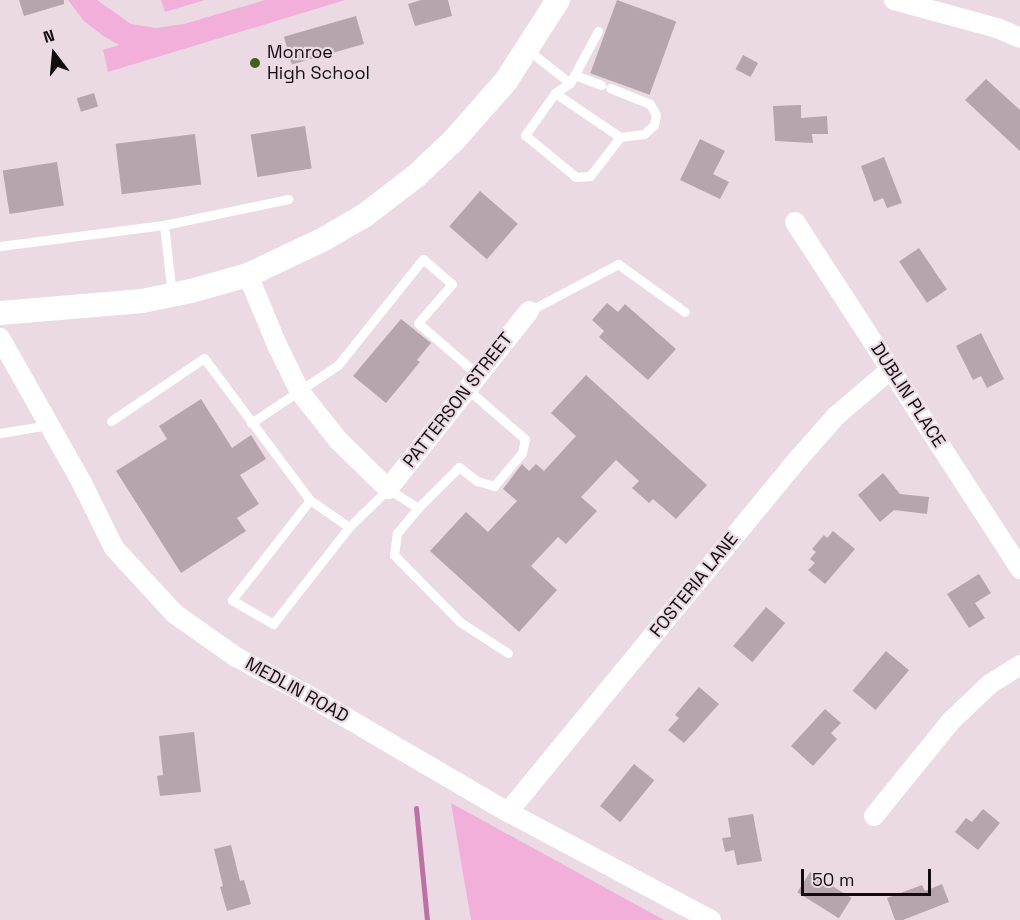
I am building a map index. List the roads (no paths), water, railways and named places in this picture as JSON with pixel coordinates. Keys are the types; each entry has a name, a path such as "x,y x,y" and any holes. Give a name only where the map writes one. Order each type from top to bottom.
{"street":[{"path":"0,313 88,307 172,295 248,275 334,233 364,215 416,176 461,132 506,81 558,0"},
{"path":"894,0 997,28 1020,38"},
{"name":"DUBLIN PLACE","path":"795,222 1020,570"},
{"path":"248,275 277,345 300,392 338,440 388,489"},
{"name":"PATTERSON STREET","path":"388,489 529,311"},
{"name":"MEDLIN ROAD","path":"0,338 114,548 175,614 236,657 508,812 711,920"},
{"name":"FOSTERIA LANE","path":"508,812 800,457 836,416 891,369"},
{"path":"874,816 951,722 990,684 1020,665"}],"lane":[{"path":"598,31 572,79 555,93 525,135 576,177 590,176 620,137"},
{"path":"528,50 572,79 605,87 650,104 656,115 654,125 644,134 620,137 555,93"},
{"path":"0,246 164,225 288,199"},
{"path":"164,225 172,295"},
{"path":"251,423 338,365 423,259 453,284 418,323 525,440 522,453 494,486 477,481 459,467 418,508 397,533 394,555 460,622 508,653"},
{"path":"529,311 618,264 685,312"},
{"path":"111,421 204,358 310,500 349,528"},
{"path":"0,434 49,425"},
{"path":"310,500 232,600 273,624 349,528 388,489 418,508"}],"waterway":[{"path":"416,808 427,920"}],"place":[{"name":"Monroe High School","path":"255,63"}]}
